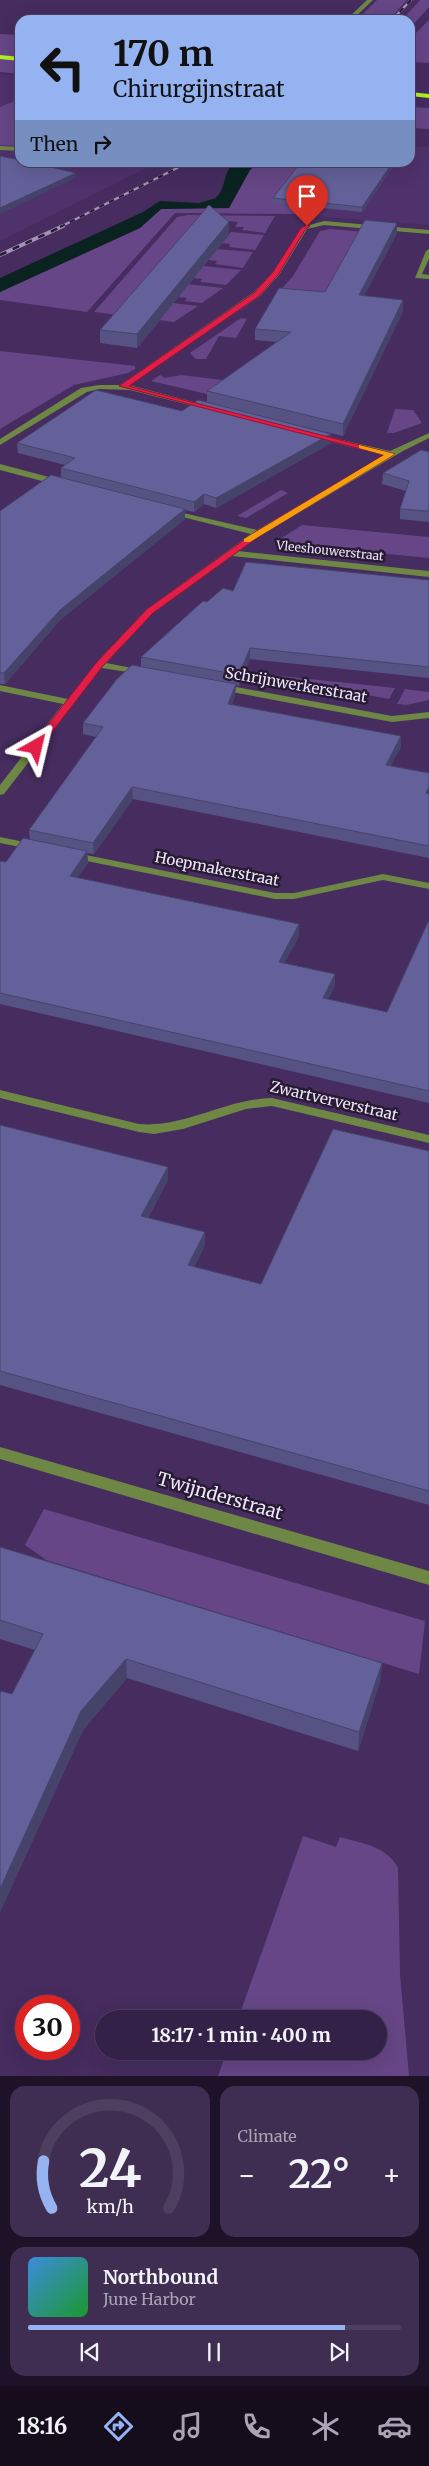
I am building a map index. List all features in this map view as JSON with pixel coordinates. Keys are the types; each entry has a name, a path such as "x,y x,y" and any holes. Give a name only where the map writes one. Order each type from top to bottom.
{"highway":[{"path":"0,57 15,58"},
{"path":"415,95 429,96"}],"street":[{"path":"354,15 370,0"},
{"path":"0,148 15,149"},
{"path":"123,386 257,294 276,274 303,229 312,224 429,232"},
{"path":"429,251 418,276 429,277"},
{"path":"0,443 84,390 100,386 123,386 214,410"},
{"path":"308,434 391,454"},
{"path":"0,792 99,665 150,611 258,533 391,454 429,435"},
{"path":"0,467 74,486"},
{"path":"160,508 258,533"},
{"name":"Vleeshouwerstraat","path":"228,554 429,574"},
{"path":"99,665 157,675"},
{"name":"Schrijnwerkerstraat","path":"206,684 392,718 413,718 429,715"},
{"path":"0,688 69,702"},
{"name":"Hoepmakerstraat","path":"0,840 275,896 294,896 383,877 429,886"},
{"name":"Zwartververstraat","path":"0,1094 139,1128 154,1129 169,1129 249,1104 272,1102 429,1140"},
{"name":"Twijnderstraat","path":"0,1453 429,1578"}],"shaded area":[{"path":"377,0 407,0 394,15 362,15"},
{"path":"420,0 429,0 429,7 415,22 415,15 406,15"},
{"path":"429,20 429,63 415,62 415,34"},
{"path":"0,34 15,35 15,74 0,72"},
{"path":"0,74 15,76 15,167 149,167 0,241"},
{"path":"15,101 15,146 0,145 0,107"},
{"path":"415,107 429,108 429,129 415,128"},
{"path":"415,146 429,147 429,225 289,214 273,167 415,167"},
{"path":"230,167 253,167 229,208 161,209 140,228 0,292 0,278 143,212 160,201 199,203 216,198 222,189"},
{"path":"253,167 305,167 301,206 295,214 175,213 87,312 0,300 0,292 140,228 161,209 229,208"},
{"path":"188,215 275,216 265,233 242,230 244,227 235,227 238,222 207,219 173,303 198,306 174,322 94,312 177,217"},
{"path":"330,229 376,233 329,296 277,294 293,276 320,231"},
{"path":"231,232 264,235 255,250 229,247 230,244 221,243"},
{"path":"217,249 253,252 243,268 215,264 217,261 208,260"},
{"path":"203,266 241,270 226,285 200,282 202,279 193,278"},
{"path":"188,284 223,288 202,303 185,301 187,298 178,297"},
{"path":"241,318 247,319 236,338 219,336 206,359 196,359 190,353"},
{"path":"0,351 135,366 135,369 128,373 74,385 0,429"},
{"path":"160,375 165,378 181,375 272,386 263,407 151,381"},
{"path":"395,409 413,410 422,423 394,433 387,433"},
{"path":"281,490 288,493 246,518 237,516"},
{"path":"302,525 429,537 429,558 274,543"},
{"path":"272,675 395,688 389,699 271,677"},
{"path":"405,689 429,692 429,700 406,705 397,704"},
{"path":"44,1509 425,1621 419,1674 46,1560 25,1545"},
{"path":"303,1836 336,1847 340,1837 373,1846 387,1855 398,1868 400,1974 409,2076 218,2076 224,2060 387,2060 387,2010 241,2010"}],"building":[{"path":"0,156 15,159 15,167 51,167 76,173 0,208"},
{"path":"297,167 390,167 362,207 273,198"},
{"path":"209,205 229,222 137,334 100,330"},
{"path":"365,220 397,223 359,295 403,300 343,424 207,391 291,332 255,329 279,288 325,292"},
{"path":"96,390 182,411 198,400 331,434 216,498 204,494 194,502 61,468 75,458 17,443"},
{"path":"421,450 429,452 429,511 400,509 409,481 383,473"},
{"path":"51,475 185,509 60,610 4,673 0,673 0,511"},
{"path":"246,562 429,580 429,667 250,648 239,675 141,657 203,601 207,602 223,588 233,591"},
{"path":"132,665 236,684 228,704 401,736 386,765 429,773 429,787 426,793 429,794 429,846 132,787 93,843 29,830 103,727 83,723 117,679"},
{"path":"23,838 87,851 70,876 299,924 279,962 335,974 323,998 387,1012 429,920 429,1091 0,993 0,861 6,862"},
{"path":"0,1125 168,1167 141,1216 205,1232 188,1265 261,1284 333,1129 429,1151 429,1491 0,1371"},
{"path":"0,1547 382,1663 359,1732 126,1659 81,1711 0,1889 0,1694 1,1691 12,1694 43,1634 0,1620"}],"railway":[{"path":"397,15 411,0"},
{"path":"60,227 179,167"},
{"path":"0,255 63,226"}],"slow traffic":[{"path":"247,541 391,454 361,447"}],"route":[{"path":"36,747 99,665 150,611 258,533 391,454 123,386 234,312 257,294 276,274 303,229 307,226"}]}
